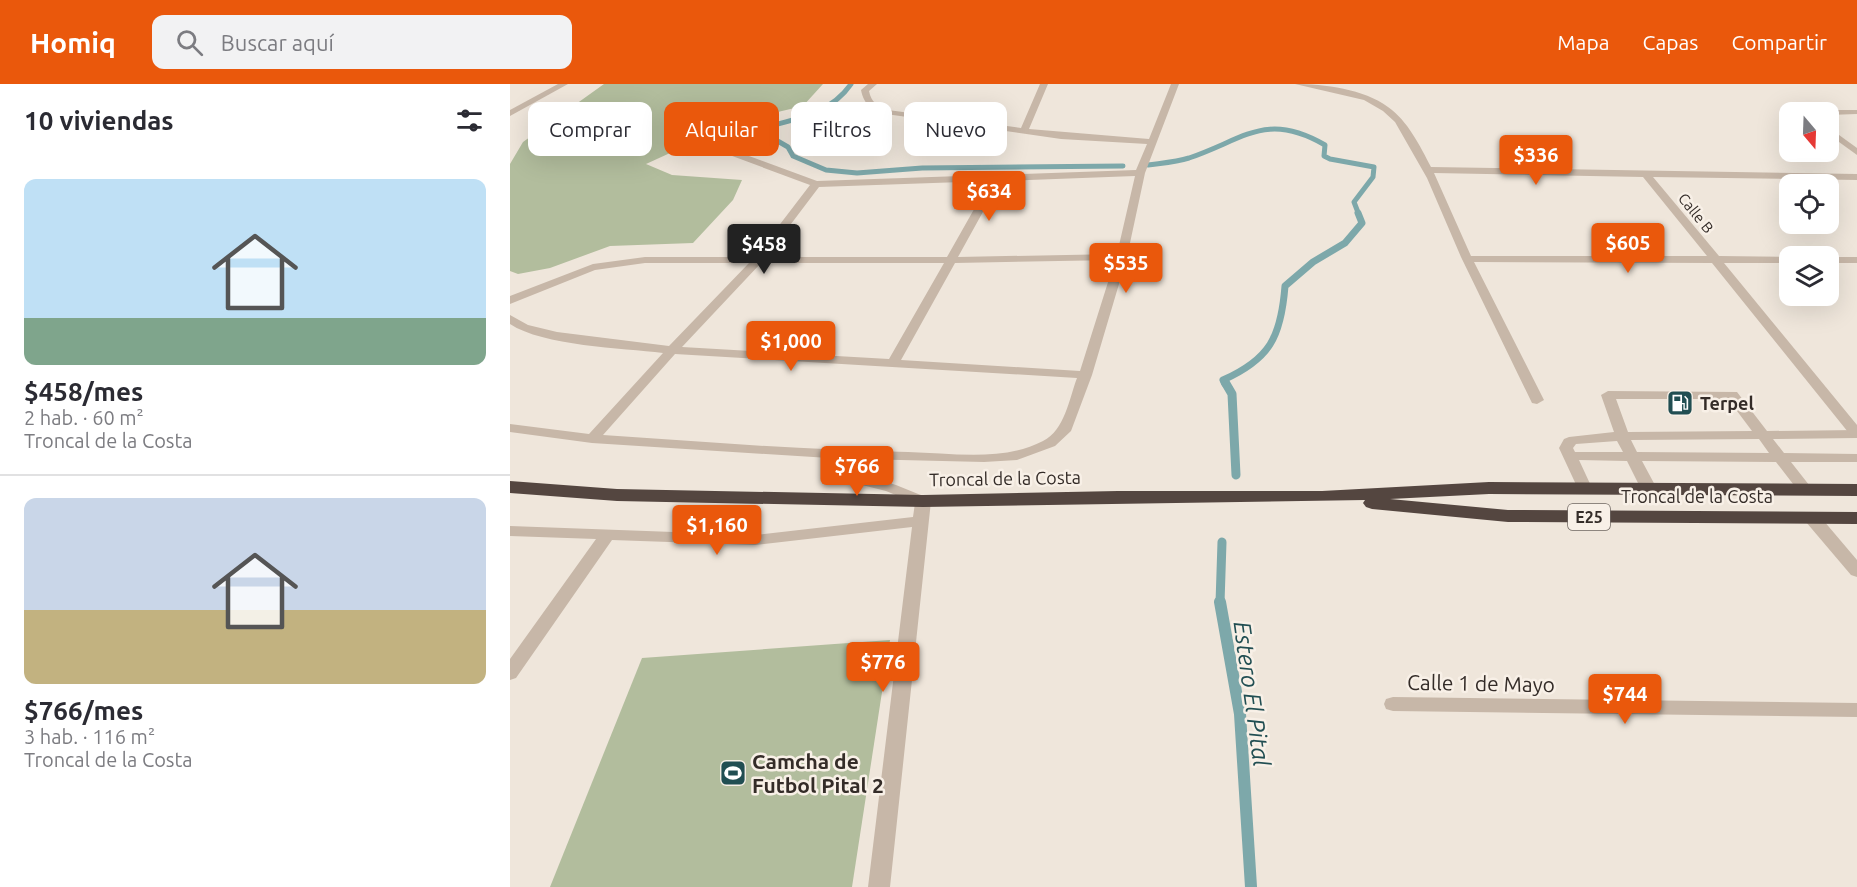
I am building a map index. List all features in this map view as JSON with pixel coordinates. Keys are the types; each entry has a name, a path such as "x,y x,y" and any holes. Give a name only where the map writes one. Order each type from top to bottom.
{"highway":[{"name":"Troncal de la Costa","path":"510,487 617,495 923,501 1118,497 1322,497 1456,489 1648,487 1857,490"},
{"name":"Troncal de la Costa","path":"1322,497 1508,516 1857,518"}],"street":[{"path":"510,113 564,84"},
{"path":"873,84 865,90 866,98 870,105 886,112 1024,131 1153,142"},
{"path":"1024,131 1044,84"},
{"path":"510,428 592,439 853,454 984,458 1017,456 1050,443 1066,428 1085,375 1122,257 1140,174 1175,84"},
{"path":"1299,84 1367,99 1386,109 1399,122 1427,171 1467,259 1537,400"},
{"path":"1839,113 1857,112"},
{"path":"1839,138 1857,152"},
{"path":"741,156 816,184 1140,174"},
{"path":"1427,171 1646,174"},
{"name":"Calle B","path":"1646,174 1857,177"},
{"name":"Calle B","path":"1646,174 1857,434"},
{"path":"893,363 953,260 997,177"},
{"path":"592,439 672,350 758,260 816,184"},
{"path":"510,300 568,275 610,264 645,260 953,260 1122,257"},
{"path":"1467,259 1779,260"},
{"path":"1839,260 1857,260"},
{"path":"510,319 524,328 557,336 672,350 1085,375"},
{"path":"1648,487 1622,435 1608,395 1732,395 1805,490"},
{"path":"1584,488 1566,445 1574,440 1622,435 1857,434"},
{"path":"853,454 849,470 855,478 867,484 889,487 923,501 879,887"},
{"path":"1569,456 1857,458"},
{"path":"1812,518 1857,571"},
{"path":"510,531 755,540 922,521"},
{"path":"510,673 607,535"},
{"name":"Calle 1 de Mayo","path":"1393,704 1857,710"}],"green space":[{"path":"604,84 823,84 807,102 791,102 791,109 779,112 779,102 664,102 664,156 646,164 672,175 742,180 733,200 693,243 610,246 550,268 518,274 510,271 510,164 523,142 528,138 528,156 652,156 652,102 579,102"},
{"name":"Camcha de Futbol Pital 2","path":"890,640 852,887 550,887 642,658"}],"waterway":[{"name":"Estero El Pital","path":"851,84 843,94 824,108 767,127 762,132 788,147 793,156 826,170 857,173 922,168 1123,166"},
{"name":"Estero El Pital","path":"1148,165 1189,158 1256,132 1271,129 1287,130 1305,135 1325,145 1324,156 1330,159 1374,167 1373,177 1354,202 1359,215"},
{"name":"Estero El Pital","path":"1225,384 1223,380 1252,364 1270,344 1280,319 1285,286 1313,262 1345,243 1362,223 1358,213"},
{"name":"Estero El Pital","path":"1225,382 1232,394 1236,475"},
{"name":"Estero El Pital","path":"1220,602 1222,542"},
{"name":"Estero El Pital","path":"1220,602 1240,714 1251,887"}],"place":[{"name":"Terpel","path":"1680,403"},
{"name":"Camcha de Futbol Pital 2","path":"733,773"}]}
